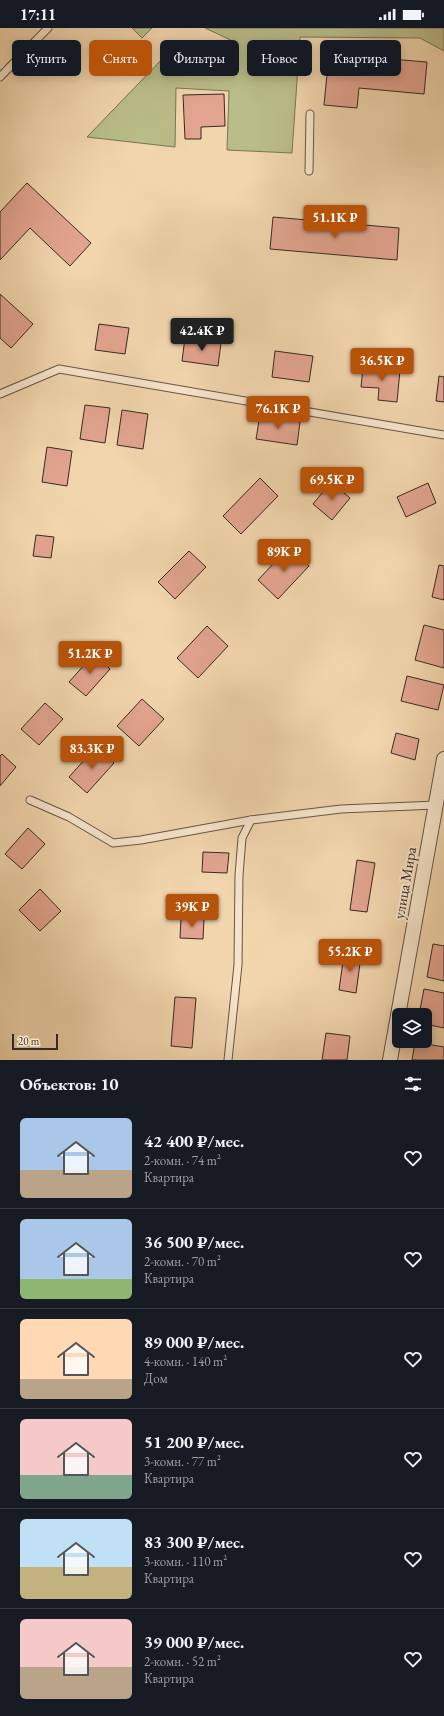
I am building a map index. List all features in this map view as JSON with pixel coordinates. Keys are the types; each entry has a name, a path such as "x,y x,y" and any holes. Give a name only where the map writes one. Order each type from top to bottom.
{"street":[{"name":"улица Мира","path":"390,1060 444,758"}],"lane":[{"path":"0,77 48,28"},
{"path":"309,172 310,114"},
{"path":"0,394 59,369 444,434"},
{"path":"30,800 69,817 113,843 141,840 251,820 341,809 436,805"},
{"path":"228,1060 238,965 238,876 242,838 251,820"}],"green space":[{"path":"132,28 152,28 142,38"},
{"path":"205,28 444,28 444,51 420,38 300,37 300,40 247,40 247,76 297,76 292,153 227,150 229,91 176,88 175,147 87,137 146,76 152,76 152,70 160,61 160,76 239,76 239,40 231,40"}],"building":[{"path":"401,60 427,62 424,94 359,88 357,108 324,105 327,76 401,76"},
{"path":"224,94 225,126 201,127 201,139 185,139 183,95"},
{"path":"27,183 91,243 70,266 30,228 0,260 0,212"},
{"path":"273,217 399,228 397,260 270,249"},
{"path":"0,294 33,324 11,348 0,338"},
{"path":"99,324 129,328 125,354 95,350"},
{"path":"185,338 221,343 218,366 182,361"},
{"path":"275,351 313,356 309,382 272,377"},
{"path":"363,367 400,370 397,402 378,400 379,388 361,387"},
{"path":"439,376 444,377 444,402 436,401"},
{"path":"85,405 110,408 105,443 80,439"},
{"path":"122,410 148,414 143,449 117,445"},
{"path":"260,415 300,422 297,445 256,439"},
{"path":"47,447 72,451 67,486 42,482"},
{"path":"260,478 278,496 241,534 223,516"},
{"path":"331,482 350,498 332,520 313,504"},
{"path":"428,483 436,503 406,517 397,497"},
{"path":"36,535 54,537 51,558 33,556"},
{"path":"289,547 309,566 278,599 258,580"},
{"path":"189,551 206,567 175,599 158,582"},
{"path":"439,565 444,566 444,600 432,597"},
{"path":"424,625 444,630 444,668 415,660"},
{"path":"207,626 228,646 198,678 177,658"},
{"path":"94,654 110,669 86,696 69,682"},
{"path":"407,676 444,685 438,710 401,701"},
{"path":"142,699 164,719 139,746 117,726"},
{"path":"45,703 63,719 39,745 21,729"},
{"path":"396,733 419,739 415,760 391,753"},
{"path":"96,747 114,763 87,793 69,777"},
{"path":"2,754 16,767 0,786 0,756"},
{"path":"28,828 45,844 22,869 5,854"},
{"path":"203,852 229,853 227,873 202,872"},
{"path":"357,860 375,863 367,912 350,910"},
{"path":"40,889 61,911 40,931 19,910"},
{"path":"181,918 204,919 203,939 180,938"},
{"path":"433,944 444,946 444,981 427,977"},
{"path":"344,954 361,956 356,993 339,990"},
{"path":"424,989 444,993 444,1028 432,1025 432,1008 420,1008"},
{"path":"175,997 196,998 192,1048 171,1046"},
{"path":"326,1033 350,1036 347,1060 322,1060"},
{"path":"432,1045 444,1047 444,1060 412,1060 414,1048 432,1048"}]}
